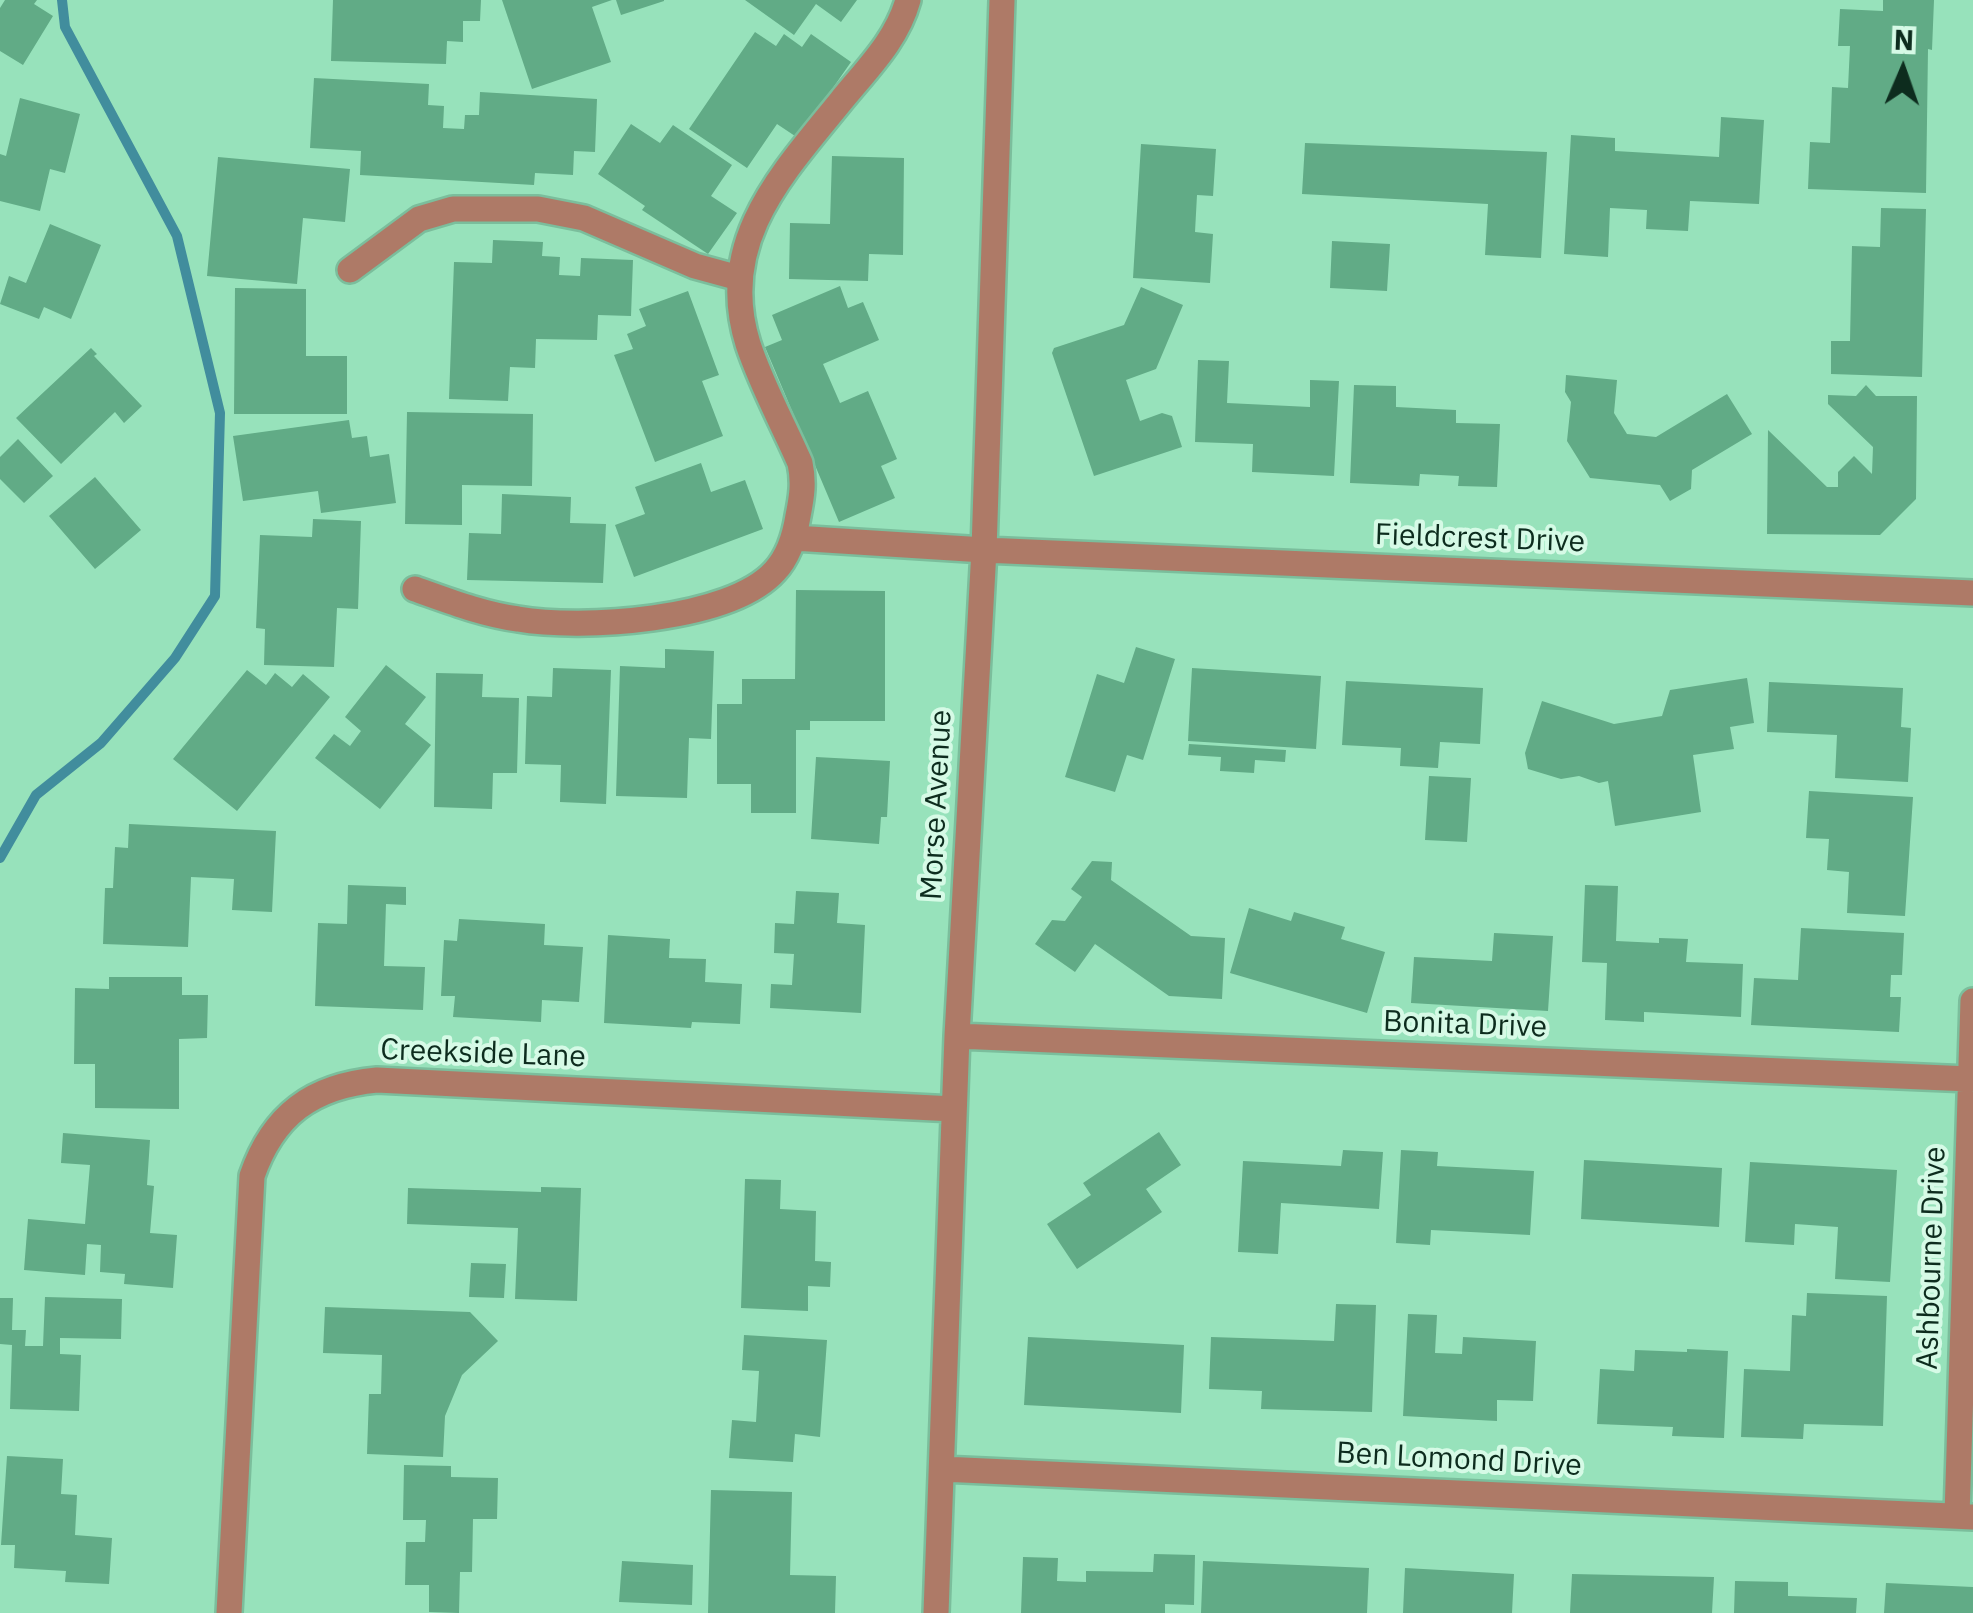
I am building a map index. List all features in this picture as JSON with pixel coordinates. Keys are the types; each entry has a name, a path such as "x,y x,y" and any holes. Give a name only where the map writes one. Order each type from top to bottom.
{"street":[{"path":"415,589 518,620 567,625 632,622 682,613 760,585 778,569 794,538 804,482 800,463 748,344 740,310 739,278 758,212 777,180 892,38 908,0"},
{"name":"Morse Avenue","path":"936,1613 957,1036 984,550 1002,0"},
{"path":"350,270 419,219 452,209 501,208 538,209 584,218 695,266 739,278"},
{"name":"Fieldcrest Drive","path":"794,538 984,550 1973,593"},
{"name":"Ashbourne Drive","path":"1965,1516 1973,1001"},
{"name":"Bonita Drive","path":"957,1036 1970,1079"},
{"name":"Creekside Lane","path":"230,1613 252,1176 272,1132 307,1100 329,1088 377,1080 954,1109"},
{"name":"Ben Lomond Drive","path":"942,1469 1965,1516"}],"building":[{"path":"5,0 37,0 34,4 53,16 23,65 0,51 0,8"},
{"path":"333,0 481,0 480,21 463,21 463,42 447,41 446,64 331,61"},
{"path":"502,0 612,0 592,7 611,62 532,89"},
{"path":"616,0 664,0 664,1 621,15"},
{"path":"745,0 857,0 841,22 816,4 794,35"},
{"path":"1883,0 1934,0 1932,50 1928,49 1926,193 1808,189 1810,142 1830,143 1832,87 1848,88 1850,46 1838,46 1840,9 1883,11"},
{"path":"755,32 776,46 784,34 802,47 811,34 851,62 798,138 777,124 747,168 689,129"},
{"path":"314,78 429,84 428,105 444,106 443,128 464,129 465,115 479,115 480,92 597,99 595,152 574,151 573,175 535,173 534,185 360,175 361,151 310,148"},
{"path":"20,98 80,114 65,173 50,169 40,211 0,201 0,154 6,156"},
{"path":"1721,117 1764,120 1759,204 1690,201 1688,231 1646,229 1647,210 1610,208 1608,257 1564,254 1571,135 1615,138 1615,151 1719,157"},
{"path":"631,124 660,143 673,125 732,165 711,196 737,213 708,254 642,210 645,206 598,174"},
{"path":"1305,143 1547,152 1541,258 1485,255 1488,204 1302,194"},
{"path":"1141,144 1216,149 1213,196 1197,195 1195,232 1213,234 1210,283 1133,278"},
{"path":"832,156 904,158 903,255 869,254 868,281 789,279 790,223 830,224"},
{"path":"218,157 350,169 345,222 303,218 297,284 207,276"},
{"path":"1881,208 1926,209 1922,377 1831,374 1831,341 1850,341 1852,246 1880,247"},
{"path":"50,224 101,245 71,319 44,307 39,319 0,304 9,276 26,283"},
{"path":"493,240 543,242 542,256 560,257 559,275 580,276 581,258 633,260 631,316 598,315 597,340 536,339 535,368 510,367 508,401 449,399 454,262 492,263"},
{"path":"1332,241 1390,244 1387,291 1330,288"},
{"path":"840,286 848,308 863,302 879,340 823,364 840,403 868,391 897,459 881,466 895,498 839,522 765,347 782,340 772,315"},
{"path":"1141,287 1183,305 1156,369 1126,380 1140,421 1162,413 1172,416 1182,447 1094,476 1052,353 1054,348 1124,325"},
{"path":"235,288 306,289 306,356 347,356 347,414 234,414"},
{"path":"688,291 719,375 702,381 723,436 655,462 614,355 633,349 627,334 646,326 639,309"},
{"path":"91,348 97,354 94,356 142,406 124,423 115,412 61,464 16,418"},
{"path":"1198,360 1229,361 1227,403 1310,407 1310,380 1339,381 1334,476 1252,472 1253,444 1195,442"},
{"path":"1566,375 1617,380 1614,413 1627,434 1656,437 1727,394 1752,434 1692,470 1691,489 1670,501 1660,485 1590,478 1567,441 1571,402 1565,392"},
{"path":"1354,385 1396,386 1396,407 1456,410 1456,423 1500,424 1497,487 1458,486 1459,476 1420,474 1419,486 1350,483"},
{"path":"1866,385 1876,396 1917,396 1916,499 1880,535 1767,534 1768,430 1827,487 1838,487 1838,472 1854,456 1872,474 1873,447 1828,404 1828,395 1856,396"},
{"path":"407,412 533,414 532,486 462,485 462,525 405,524"},
{"path":"349,420 352,438 367,436 370,457 389,454 396,503 321,513 318,491 243,501 233,436"},
{"path":"18,439 53,476 24,503 0,479 0,457"},
{"path":"701,463 711,492 745,480 763,529 634,577 615,525 645,514 635,487"},
{"path":"95,477 141,530 95,569 49,516"},
{"path":"502,494 571,497 570,523 606,524 603,583 467,580 469,533 501,534"},
{"path":"313,519 361,521 358,609 337,608 334,667 264,665 265,629 256,628 260,535 312,537"},
{"path":"796,590 885,591 885,721 810,721 810,730 796,730 796,813 751,813 751,784 717,784 717,704 742,704 742,679 795,679"},
{"path":"1136,647 1175,659 1143,760 1127,755 1115,792 1065,777 1097,674 1124,683"},
{"path":"665,649 714,651 711,739 689,738 687,798 616,796 620,666 665,668"},
{"path":"386,665 426,697 405,724 431,745 380,809 315,758 334,734 350,746 361,731 345,717"},
{"path":"553,668 611,670 606,804 560,802 561,765 525,764 527,696 552,697"},
{"path":"1192,668 1321,676 1316,749 1188,741"},
{"path":"247,670 266,685 275,673 292,687 303,674 330,697 237,811 173,759"},
{"path":"436,673 483,674 482,697 519,698 517,773 493,773 492,809 434,807"},
{"path":"1747,678 1754,723 1730,727 1734,749 1693,755 1701,812 1615,826 1608,781 1599,783 1579,776 1561,779 1528,769 1525,753 1542,701 1614,724 1662,716 1670,690"},
{"path":"1346,681 1483,688 1480,744 1440,742 1438,768 1400,766 1401,748 1342,745"},
{"path":"1769,682 1903,688 1901,727 1911,728 1908,782 1835,778 1837,735 1767,732"},
{"path":"1189,744 1286,750 1285,762 1255,760 1254,773 1220,771 1221,757 1188,755"},
{"path":"816,757 890,761 887,817 881,817 879,844 811,839"},
{"path":"1429,776 1471,778 1467,842 1425,840"},
{"path":"1809,791 1913,797 1905,916 1847,913 1849,872 1827,870 1829,839 1806,838"},
{"path":"129,824 276,831 272,912 232,910 234,879 191,877 188,947 103,944 105,888 113,888 115,847 128,848"},
{"path":"1092,861 1112,862 1111,880 1191,936 1225,938 1222,999 1169,996 1095,944 1075,972 1035,944 1052,920 1065,921 1082,897 1071,889"},
{"path":"348,885 406,887 406,905 386,904 384,966 425,967 423,1010 315,1006 318,923 347,924"},
{"path":"1585,885 1618,886 1616,941 1659,943 1659,938 1688,939 1686,962 1743,964 1741,1017 1644,1012 1644,1022 1605,1020 1607,963 1582,962"},
{"path":"796,891 839,893 837,923 865,925 861,1013 770,1008 771,984 792,985 794,954 774,953 775,923 794,924"},
{"path":"1249,908 1291,921 1294,912 1345,927 1341,939 1385,952 1367,1013 1230,973"},
{"path":"459,919 545,924 544,945 583,947 579,1002 542,1000 541,1022 453,1017 455,996 441,996 444,940 457,941"},
{"path":"1801,928 1904,933 1902,975 1891,975 1890,997 1901,997 1899,1032 1751,1025 1754,978 1798,980"},
{"path":"1494,933 1553,936 1548,1011 1411,1003 1414,957 1492,961"},
{"path":"608,935 670,939 669,958 706,959 705,982 742,984 740,1024 692,1022 691,1028 604,1023"},
{"path":"109,977 182,977 182,995 208,995 207,1038 179,1039 179,1109 95,1108 95,1064 74,1064 75,988 109,989"},
{"path":"1159,1132 1181,1165 1146,1189 1162,1212 1077,1269 1047,1224 1091,1195 1083,1183"},
{"path":"63,1133 150,1140 147,1185 154,1186 150,1233 177,1235 173,1288 124,1284 125,1274 100,1272 101,1245 87,1244 85,1275 24,1270 28,1219 85,1224 90,1165 61,1163"},
{"path":"1343,1150 1383,1152 1379,1209 1281,1203 1278,1254 1238,1252 1243,1161 1341,1166"},
{"path":"1401,1150 1438,1152 1437,1166 1534,1171 1530,1235 1431,1230 1430,1245 1396,1243"},
{"path":"1584,1160 1722,1168 1719,1227 1581,1219"},
{"path":"1750,1162 1897,1170 1890,1282 1835,1279 1838,1227 1795,1224 1794,1245 1745,1242"},
{"path":"745,1179 781,1180 780,1209 816,1211 815,1261 831,1262 830,1287 808,1286 808,1311 741,1308"},
{"path":"541,1187 581,1188 577,1301 515,1299 518,1228 407,1224 408,1188 541,1192"},
{"path":"471,1263 506,1264 504,1298 469,1297"},
{"path":"1807,1293 1887,1296 1883,1426 1804,1424 1803,1439 1741,1437 1744,1369 1790,1371 1792,1315 1806,1316"},
{"path":"45,1297 122,1299 121,1339 60,1338 60,1354 81,1355 79,1411 10,1409 12,1345 0,1344 0,1298 13,1298 12,1330 26,1330 25,1346 43,1346"},
{"path":"1336,1304 1376,1305 1372,1412 1261,1409 1262,1391 1209,1389 1211,1337 1334,1341"},
{"path":"325,1307 470,1312 498,1341 462,1375 445,1416 443,1457 367,1454 369,1394 381,1394 382,1355 323,1353"},
{"path":"1408,1314 1437,1315 1435,1353 1462,1354 1463,1337 1536,1341 1533,1401 1497,1400 1497,1421 1403,1416"},
{"path":"744,1335 827,1340 820,1437 795,1434 793,1462 729,1458 732,1420 756,1422 759,1371 742,1370"},
{"path":"1028,1337 1184,1345 1181,1413 1024,1405"},
{"path":"1635,1350 1728,1351 1724,1438 1672,1436 1673,1427 1597,1424 1600,1369 1634,1371"},
{"path":"7,1456 63,1459 61,1494 77,1495 75,1535 112,1538 109,1584 65,1582 66,1571 14,1568 15,1545 1,1545"},
{"path":"404,1465 451,1466 451,1477 498,1478 497,1519 473,1519 472,1572 460,1572 459,1613 429,1612 429,1585 405,1585 406,1542 425,1542 426,1520 403,1520"},
{"path":"711,1490 792,1492 790,1575 836,1576 835,1613 708,1613"},
{"path":"1154,1554 1195,1555 1194,1605 1165,1604 1165,1613 1021,1613 1023,1557 1058,1558 1057,1581 1086,1582 1086,1571 1153,1572"},
{"path":"622,1561 693,1565 692,1605 619,1602"},
{"path":"1203,1561 1369,1568 1367,1613 1201,1613"},
{"path":"1405,1568 1514,1574 1512,1613 1403,1613"},
{"path":"1572,1574 1714,1577 1712,1613 1570,1613"},
{"path":"1735,1581 1788,1582 1788,1596 1857,1598 1856,1613 1734,1613"},
{"path":"1886,1583 1973,1587 1973,1613 1884,1613"}],"waterway":[{"path":"0,858 36,795 101,743 175,658 215,596 220,413 177,236 65,27 62,0"}]}
